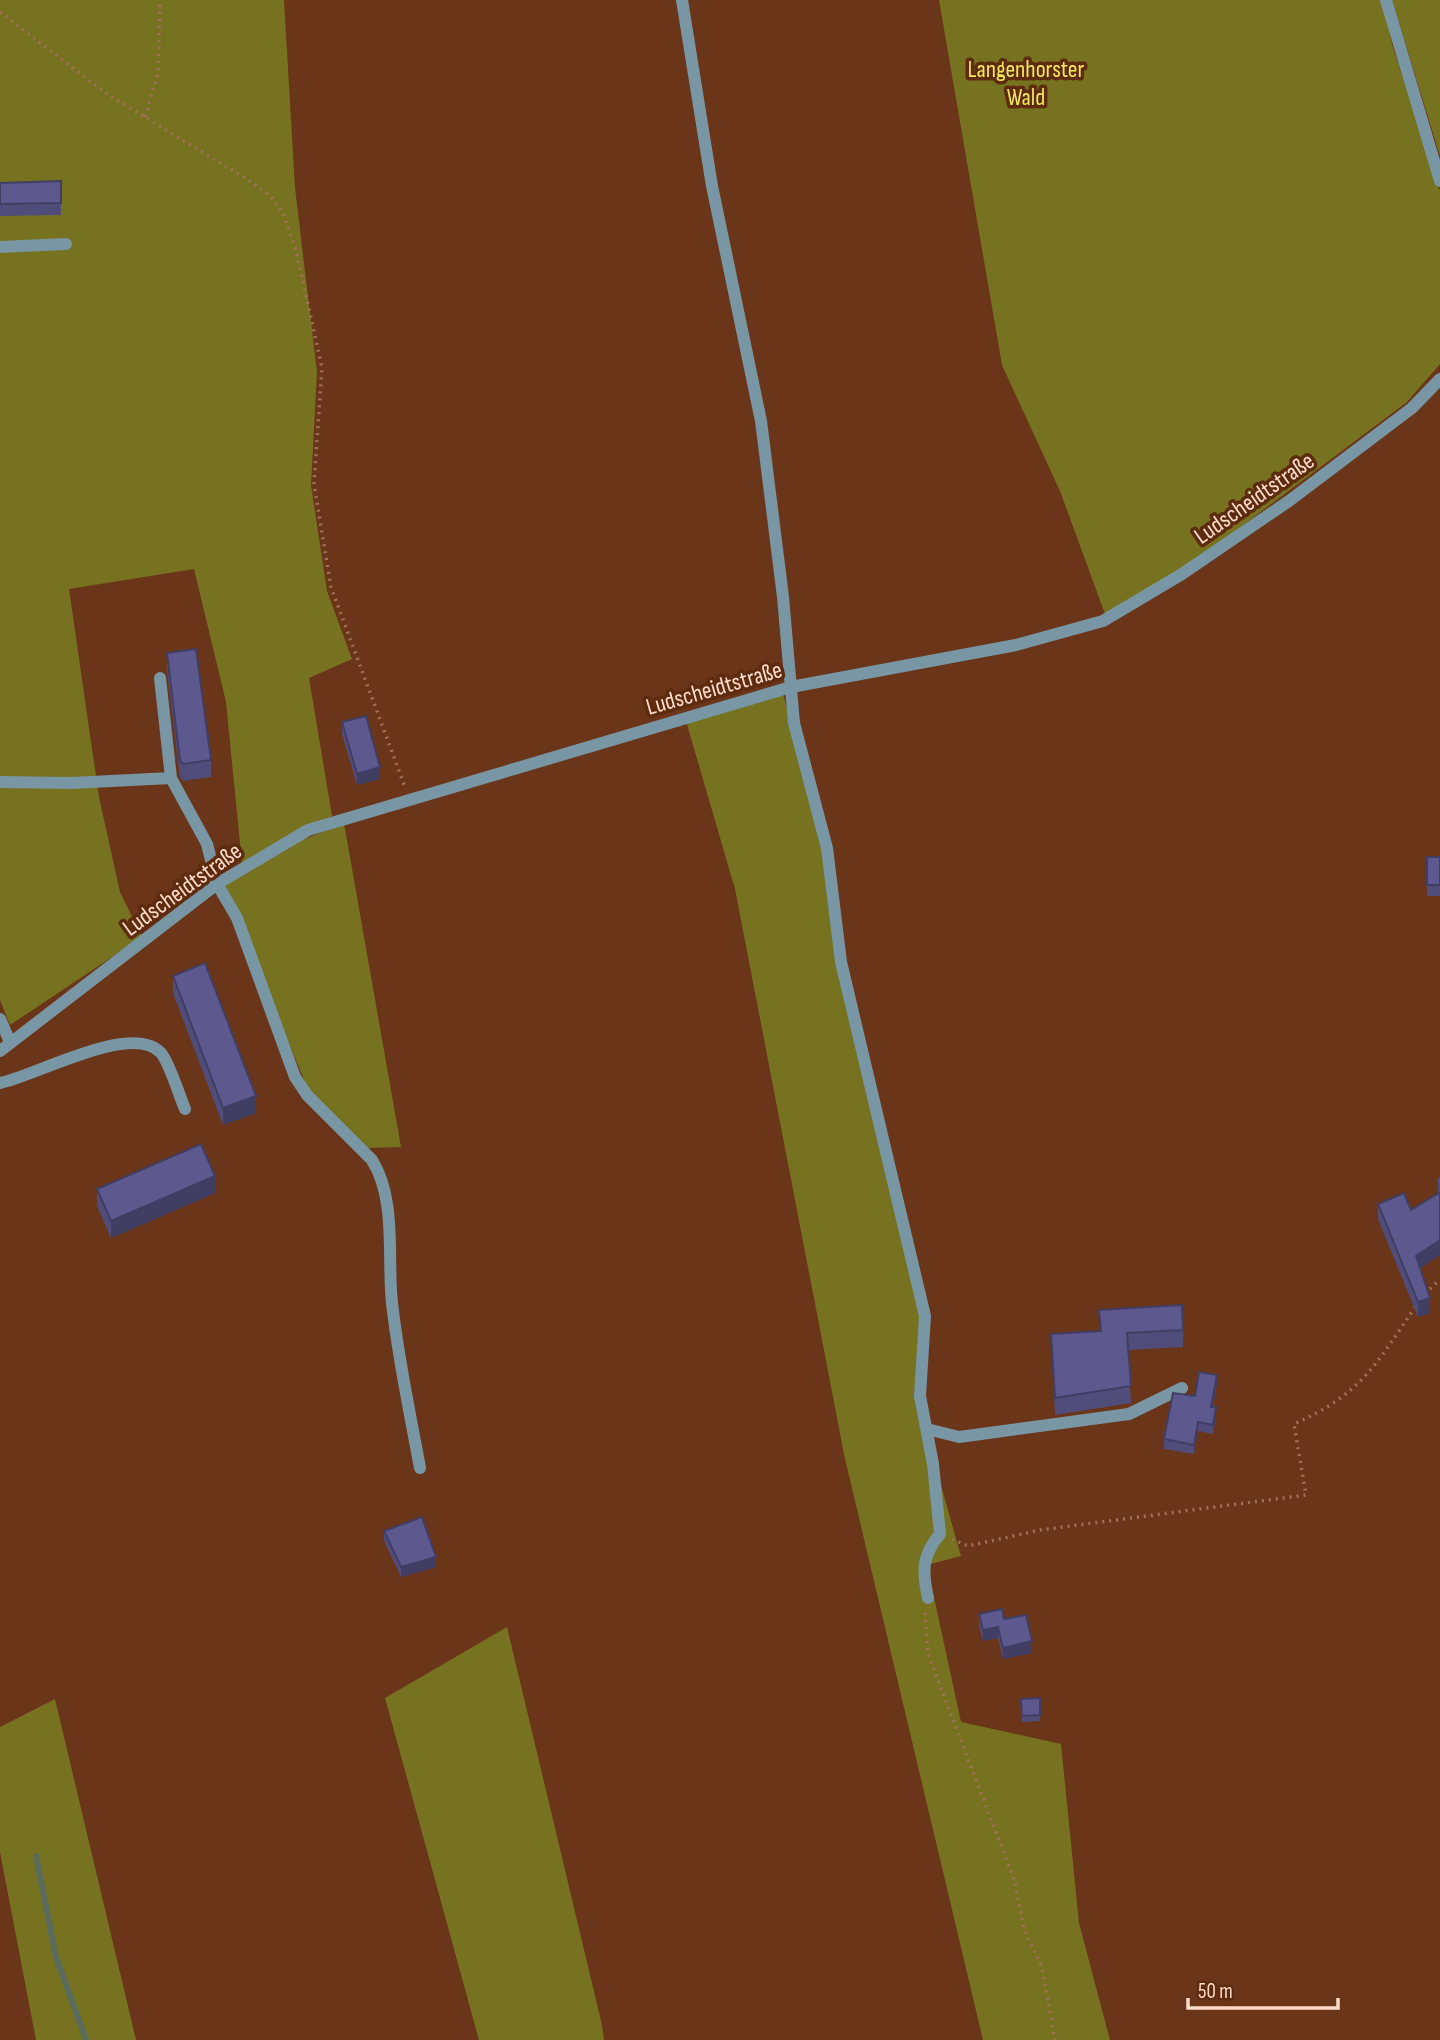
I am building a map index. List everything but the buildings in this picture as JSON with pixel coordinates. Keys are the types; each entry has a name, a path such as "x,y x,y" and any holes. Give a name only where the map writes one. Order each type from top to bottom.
{"street":[{"path":"682,0 712,186 761,421 794,723 828,848 841,962 925,1316 920,1396 927,1429 940,1534 927,1549 922,1572 928,1598"},
{"path":"1386,0 1440,181"},
{"path":"0,247 66,244"},
{"name":"Ludscheidtstraße","path":"5,1046 216,884 308,830 791,688 1016,645 1103,621 1182,574 1289,501 1412,408 1440,379"},
{"path":"160,678 171,778 207,844 216,884 237,918 295,1077 307,1095 372,1160 380,1173 387,1207 392,1302 420,1468"},
{"path":"0,782 71,783 171,778"},
{"path":"0,1019 5,1046"},
{"path":"0,1083 15,1080 84,1053 128,1043 145,1044 161,1054 185,1109"},
{"path":"927,1429 960,1437 1129,1414 1182,1388"}],"path":[{"path":"145,117 158,73 160,0"},
{"path":"0,12 75,72 253,183 271,197 283,213 296,250 322,368 314,484 331,587 410,799"},
{"path":"940,1534 968,1546 1040,1531 1306,1495 1294,1424 1325,1410 1352,1392 1376,1366 1428,1290 1440,1279"},
{"path":"928,1598 925,1607 928,1654 1015,1882 1024,1929 1042,1967 1055,2040"}],"green space":[{"path":"0,0 284,0 295,188 317,372 311,485 327,591 352,659 309,678 332,816 242,863 226,702 194,569 69,589 99,797 120,892 142,937 10,1025 0,1000"},
{"name":"Langenhorster Wald","path":"939,0 1381,0 1393,47 1440,191 1440,364 1407,402 1182,571 1105,614 1060,491 1002,365"},
{"path":"1392,0 1440,0 1440,156"},
{"path":"783,693 823,849 921,1317 916,1397 961,1556 927,1565 961,1722 1061,1744 1079,1923 1110,2040 983,2040 845,1459 735,889 686,721"},
{"path":"344,823 401,1147 366,1148 310,1094 224,887 285,847"},
{"path":"507,1627 604,2040 479,2040 385,1698"},
{"path":"55,1699 136,2040 36,2040 0,1852 0,1727"}],"waterway":[{"path":"36,1856 56,1957 86,2040"}]}
